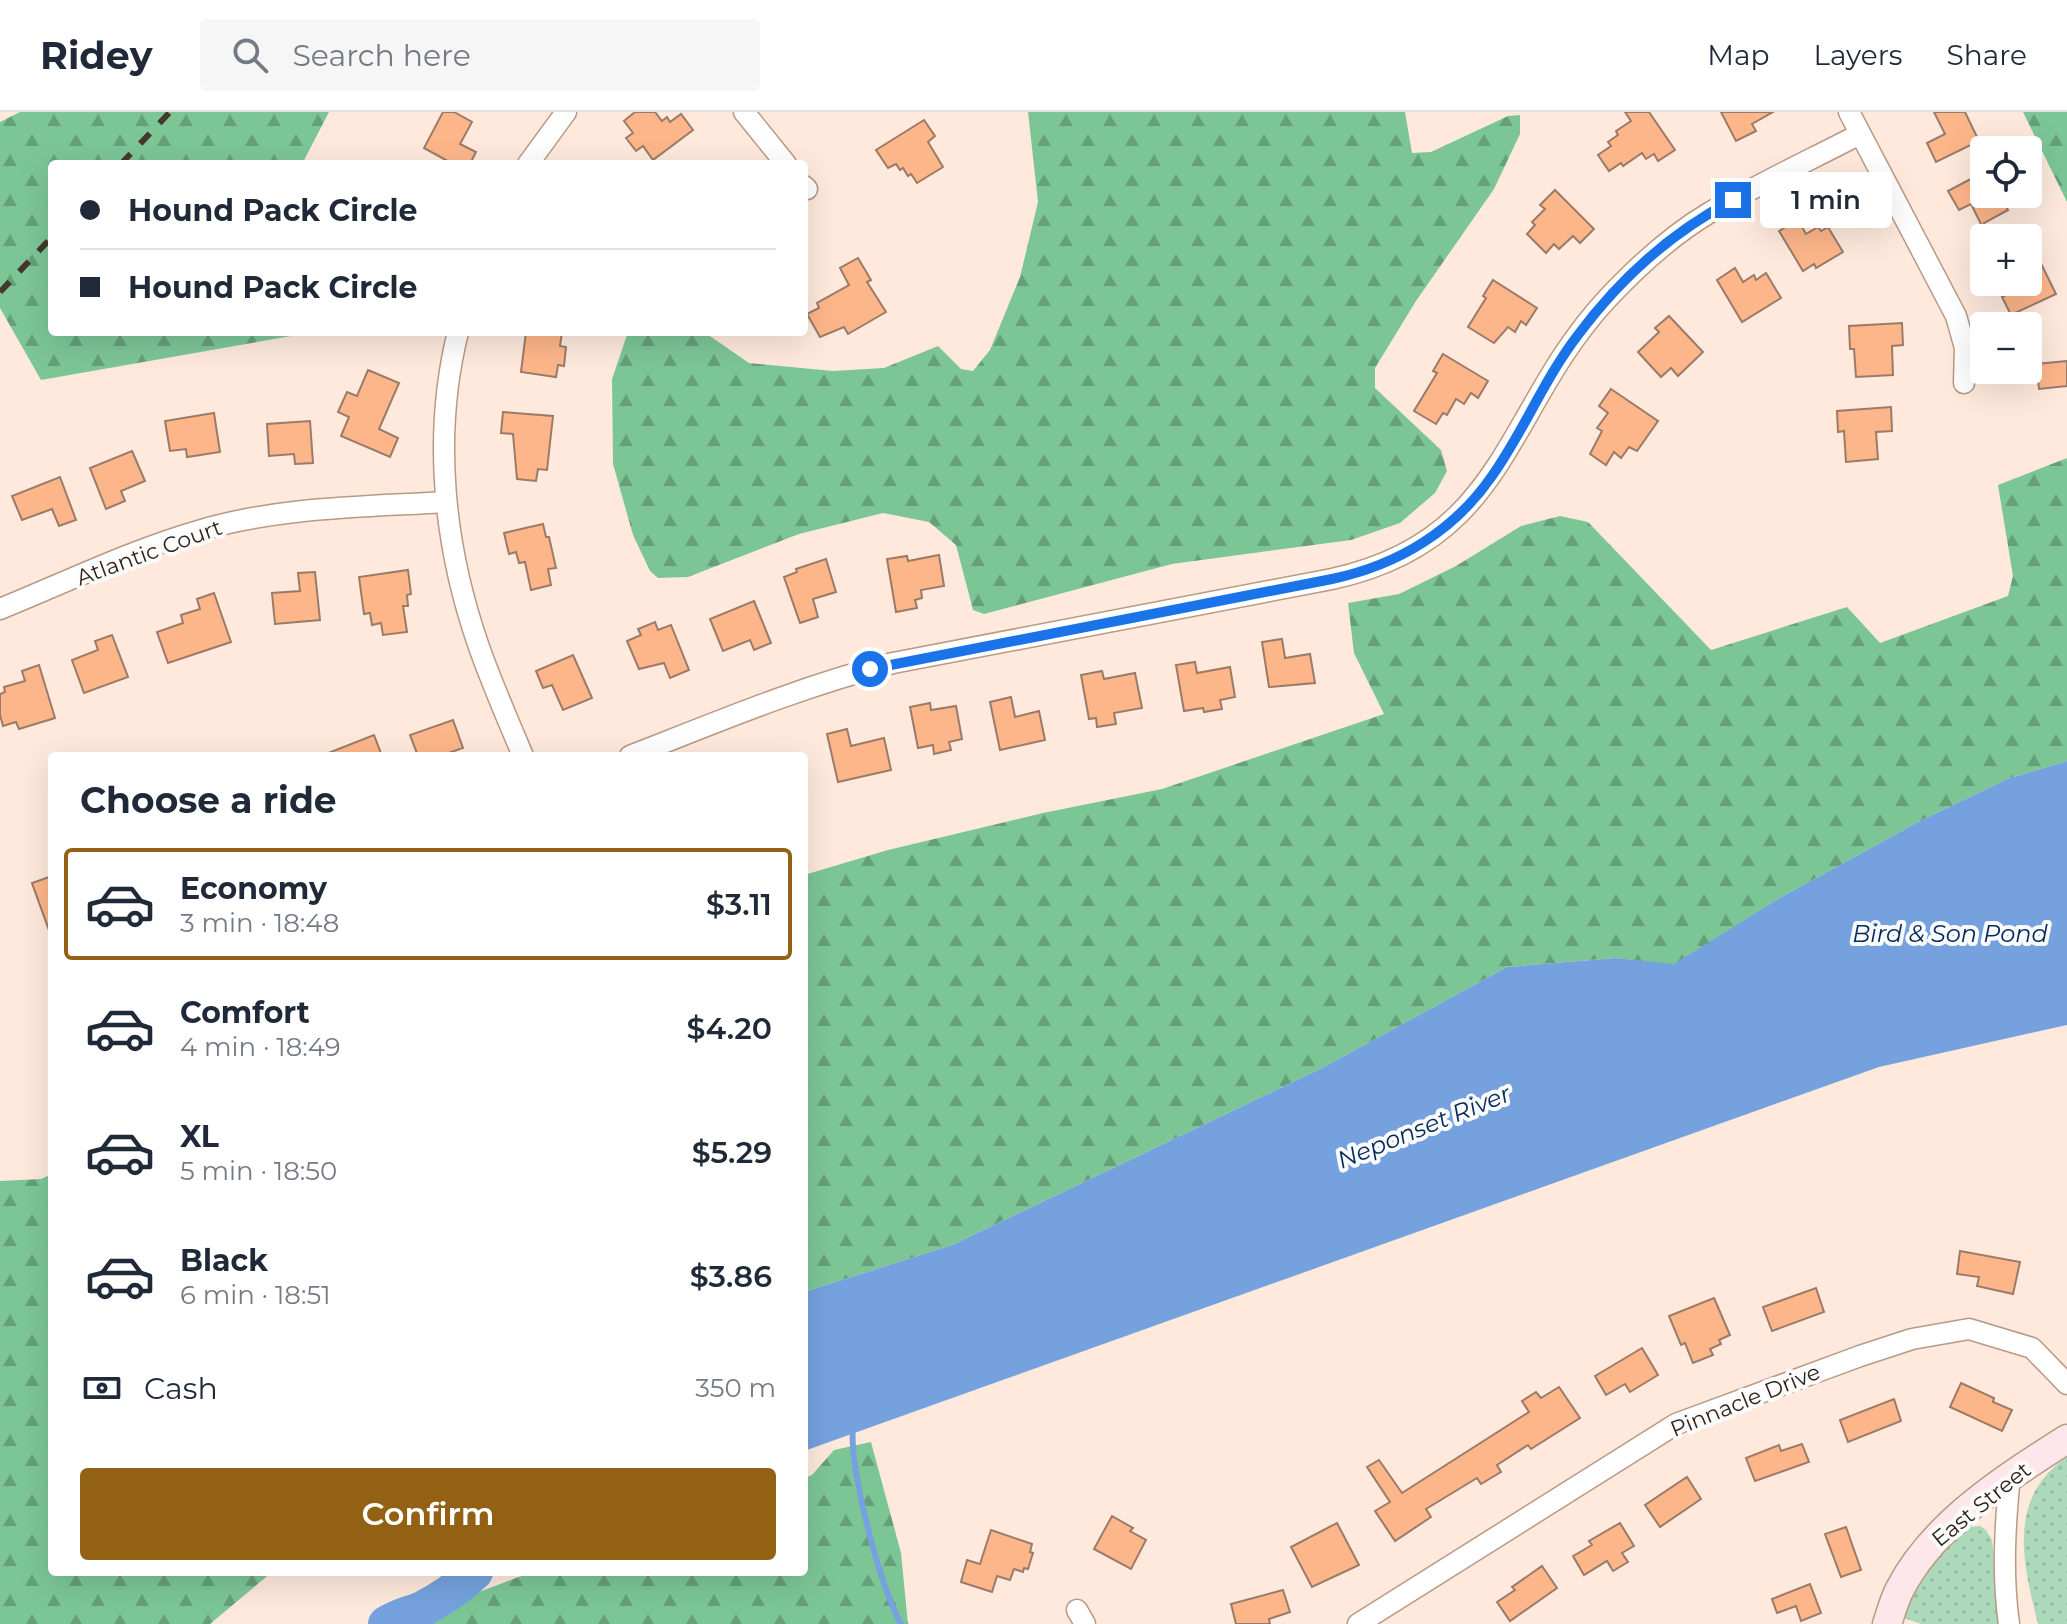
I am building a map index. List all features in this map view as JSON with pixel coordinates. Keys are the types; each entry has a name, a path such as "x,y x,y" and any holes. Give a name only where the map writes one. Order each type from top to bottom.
{"street":[{"path":"531,160 566,112"},
{"path":"744,112 783,160"},
{"path":"1849,112 1956,316 1965,348 1964,383"},
{"path":"640,752 809,686 893,663 1345,576 1380,566 1403,555 1444,528 1479,493 1494,474 1553,371 1578,334 1637,268 1708,214 1860,134"},
{"path":"457,336 447,404 446,502 457,573 479,648 521,752"},
{"name":"Atlantic Court","path":"0,609 167,542 223,524 344,508 446,502"},
{"name":"Pinnacle Drive","path":"1358,1624 1676,1424 1860,1356 1912,1339 1969,1329 2032,1348 2067,1384"},
{"name":"East Street","path":"1887,1624 1899,1590 1927,1547 2010,1475 2067,1439"},
{"path":"2009,1624 2004,1535 2010,1475"}],"green space":[{"path":"20,112 329,112 304,160 48,160 48,336 291,336 41,380 0,308 0,122"},
{"path":"1028,112 1405,112 1412,153 1431,152 1508,116 1520,115 1520,134 1494,189 1416,301 1375,368 1375,388 1441,450 1447,471 1435,493 1400,523 1351,540 1172,564 984,614 973,610 956,545 929,522 883,513 799,534 688,577 658,578 650,571 633,535 613,464 612,379 627,336 710,336 749,363 833,371 884,368 938,346 961,369 973,371 990,350 1020,277 1038,202"},
{"path":"2023,112 2067,112 2067,202 2042,151 2042,136 2035,136"},
{"path":"2067,458 2067,761 2007,779 1918,822 1778,899 1674,965 1616,958 1507,967 1322,1068 952,1245 808,1291 808,874 888,850 1043,813 1162,789 1384,714 1354,653 1348,603 1399,594 1456,566 1521,526 1560,516 1588,522 1711,650 1847,607 1880,643 2008,596 2013,576 1998,485"},
{"path":"48,1176 48,1576 267,1576 210,1624 0,1624 0,1181 41,1179"},
{"path":"871,1442 901,1553 908,1624 425,1624 471,1595 521,1576 808,1576 808,1476 834,1450"},
{"path":"2067,1457 2067,1624 2038,1624 2024,1556 2027,1512 2035,1492 2048,1473"},
{"path":"1980,1526 1992,1540 2002,1624 1921,1624 1904,1618 1909,1597 1938,1555 1959,1533"}],"water":[{"name":"Bird & Son Pond","path":"2067,761 2067,1025 1879,1067 808,1450 808,1291 952,1245 1322,1068 1507,967 1616,958 1674,964 1778,899 1918,822 2007,779"}],"building":[{"path":"443,112 454,112 472,122 460,144 476,152 472,160 446,160 424,148"},
{"path":"635,112 655,112 662,121 667,117 670,122 681,114 693,130 653,160 643,146 636,151 626,138 633,133 624,121"},
{"path":"1625,112 1649,112 1675,150 1658,161 1654,154 1646,159 1642,153 1609,171 1598,155 1611,146 1608,142 1618,135 1616,131 1631,121"},
{"path":"1721,112 1773,112 1752,124 1756,131 1736,141"},
{"path":"1934,112 1965,112 1977,136 1970,136 1970,145 1936,162 1927,143 1945,134"},
{"path":"924,120 935,136 928,142 943,167 917,183 911,174 908,176 896,164 888,168 876,150"},
{"path":"1970,179 1970,204 1959,210 1948,191"},
{"path":"1555,190 1594,229 1580,243 1573,236 1559,249 1554,244 1546,253 1527,234 1535,225 1532,222 1545,209 1540,205"},
{"path":"1973,208 2007,208 2008,210 1981,224"},
{"path":"1798,220 1806,234 1818,227 1821,231 1828,227 1843,252 1816,268 1814,264 1803,271 1779,231"},
{"path":"858,258 871,280 867,282 886,312 848,334 844,327 820,337 808,314 819,308 817,303 849,285 840,268"},
{"path":"2042,266 2056,294 2017,312 2010,312 2002,297 2042,296"},
{"path":"1735,268 1743,282 1754,275 1756,280 1766,273 1781,298 1742,322 1717,280"},
{"path":"1493,280 1537,308 1526,325 1521,321 1515,332 1508,327 1494,343 1468,327"},
{"path":"1669,316 1703,352 1678,376 1671,368 1661,377 1638,352 1659,332 1655,328"},
{"path":"1902,323 1903,345 1892,346 1893,375 1856,377 1849,326"},
{"path":"526,336 561,336 560,346 566,347 564,366 558,365 556,377 521,372"},
{"path":"1443,354 1488,381 1478,398 1471,393 1464,404 1456,399 1447,415 1443,413 1436,424 1414,411 1437,373 1433,371"},
{"path":"2067,361 2067,386 2039,389 2042,363"},
{"path":"368,370 399,383 379,429 398,438 390,457 341,436 349,417 338,412 347,392 357,396"},
{"path":"1611,389 1658,421 1637,451 1629,447 1621,458 1614,452 1606,465 1590,454 1602,431 1597,428 1608,413 1599,406"},
{"path":"1891,407 1892,431 1876,432 1878,459 1846,462 1844,431 1838,432 1837,411"},
{"path":"503,412 553,416 547,470 538,469 536,481 517,479 513,434 501,433"},
{"path":"214,413 220,452 187,457 186,449 170,451 165,421"},
{"path":"310,421 313,463 295,464 294,454 269,456 267,424"},
{"path":"132,451 145,481 121,491 125,501 106,509 90,468"},
{"path":"60,477 76,520 59,526 52,509 22,520 12,496"},
{"path":"543,524 556,568 548,569 551,585 531,590 525,562 519,563 516,552 509,554 504,533"},
{"path":"939,555 944,586 921,590 922,598 915,600 917,608 896,612 887,559 907,556 908,561"},
{"path":"826,559 836,592 813,599 818,617 800,623 784,577 797,572 796,569"},
{"path":"408,570 411,594 407,595 408,606 403,606 407,632 383,635 381,623 372,625 370,613 364,614 359,577"},
{"path":"315,572 320,620 275,624 272,593 300,591 298,573"},
{"path":"214,593 231,642 168,663 157,632 183,623 181,615 200,609 197,599"},
{"path":"754,601 771,643 754,650 750,640 723,651 710,619"},
{"path":"655,622 658,630 671,625 689,670 670,678 664,663 639,669 627,641 641,635 638,629"},
{"path":"112,635 128,677 84,693 72,660 98,650 95,641"},
{"path":"1282,639 1285,658 1310,654 1315,683 1269,687 1262,642"},
{"path":"573,655 592,698 563,710 552,685 543,688 536,671"},
{"path":"1195,662 1197,673 1230,667 1235,697 1220,700 1222,709 1184,711 1176,665"},
{"path":"39,665 55,718 19,729 16,722 3,726 0,694 5,692 4,687 25,681 22,671"},
{"path":"1102,671 1104,679 1135,673 1142,708 1114,713 1116,724 1097,727 1096,718 1089,719 1081,675"},
{"path":"1011,697 1015,717 1039,711 1045,740 1000,750 990,702"},
{"path":"930,703 931,710 956,706 962,739 949,742 951,750 934,754 933,745 918,748 910,707"},
{"path":"453,720 463,748 452,752 416,752 410,735"},
{"path":"847,729 851,746 884,738 891,770 838,782 827,734"},
{"path":"374,735 380,752 331,752"},
{"path":"48,877 48,927 32,883"},
{"path":"1960,1251 2020,1262 2013,1294 1977,1286 1979,1277 1957,1274"},
{"path":"1816,1288 1824,1312 1772,1331 1763,1307"},
{"path":"1714,1298 1730,1335 1710,1349 1713,1355 1693,1363 1685,1343 1681,1345 1669,1316"},
{"path":"1642,1348 1658,1375 1630,1392 1625,1384 1606,1395 1595,1376"},
{"path":"1961,1383 2012,1410 2002,1431 1950,1407"},
{"path":"1559,1387 1580,1418 1531,1449 1528,1445 1497,1465 1501,1472 1481,1484 1477,1478 1426,1509 1431,1517 1395,1541 1375,1511 1390,1502 1367,1467 1379,1460 1402,1493 1529,1412 1522,1401 1536,1392 1541,1398"},
{"path":"1894,1399 1901,1421 1848,1442 1840,1420"},
{"path":"1802,1444 1809,1462 1755,1481 1746,1458 1779,1445 1781,1451"},
{"path":"1687,1477 1701,1499 1660,1527 1645,1505"},
{"path":"1112,1516 1146,1540 1131,1569 1094,1549"},
{"path":"1337,1523 1359,1565 1312,1587 1291,1547"},
{"path":"1620,1523 1634,1546 1622,1553 1628,1562 1613,1571 1607,1561 1584,1575 1573,1556 1592,1545 1589,1541"},
{"path":"1846,1527 1861,1570 1841,1577 1825,1534"},
{"path":"991,1530 1032,1544 1030,1552 1033,1553 1028,1569 1024,1568 1023,1572 1014,1569 1010,1580 997,1576 992,1592 961,1582 967,1560 980,1564"},
{"path":"1542,1566 1557,1588 1510,1621 1497,1602"},
{"path":"1810,1584 1821,1613 1801,1621 1796,1606 1777,1613 1772,1599"},
{"path":"1283,1590 1290,1612 1269,1619 1270,1624 1236,1624 1231,1604"}],"waterway":[{"path":"853,1427 856,1470 868,1527 884,1584 901,1624"},
{"name":"Neponset River","path":"386,1624 422,1609 470,1576"}],"railway":[{"path":"125,160 170,112"},
{"path":"0,292 48,241"}],"route":[{"path":"870,669 1332,579 1380,566 1403,555 1444,528 1479,493 1494,474 1553,371 1606,300 1671,239 1733,200"}]}
